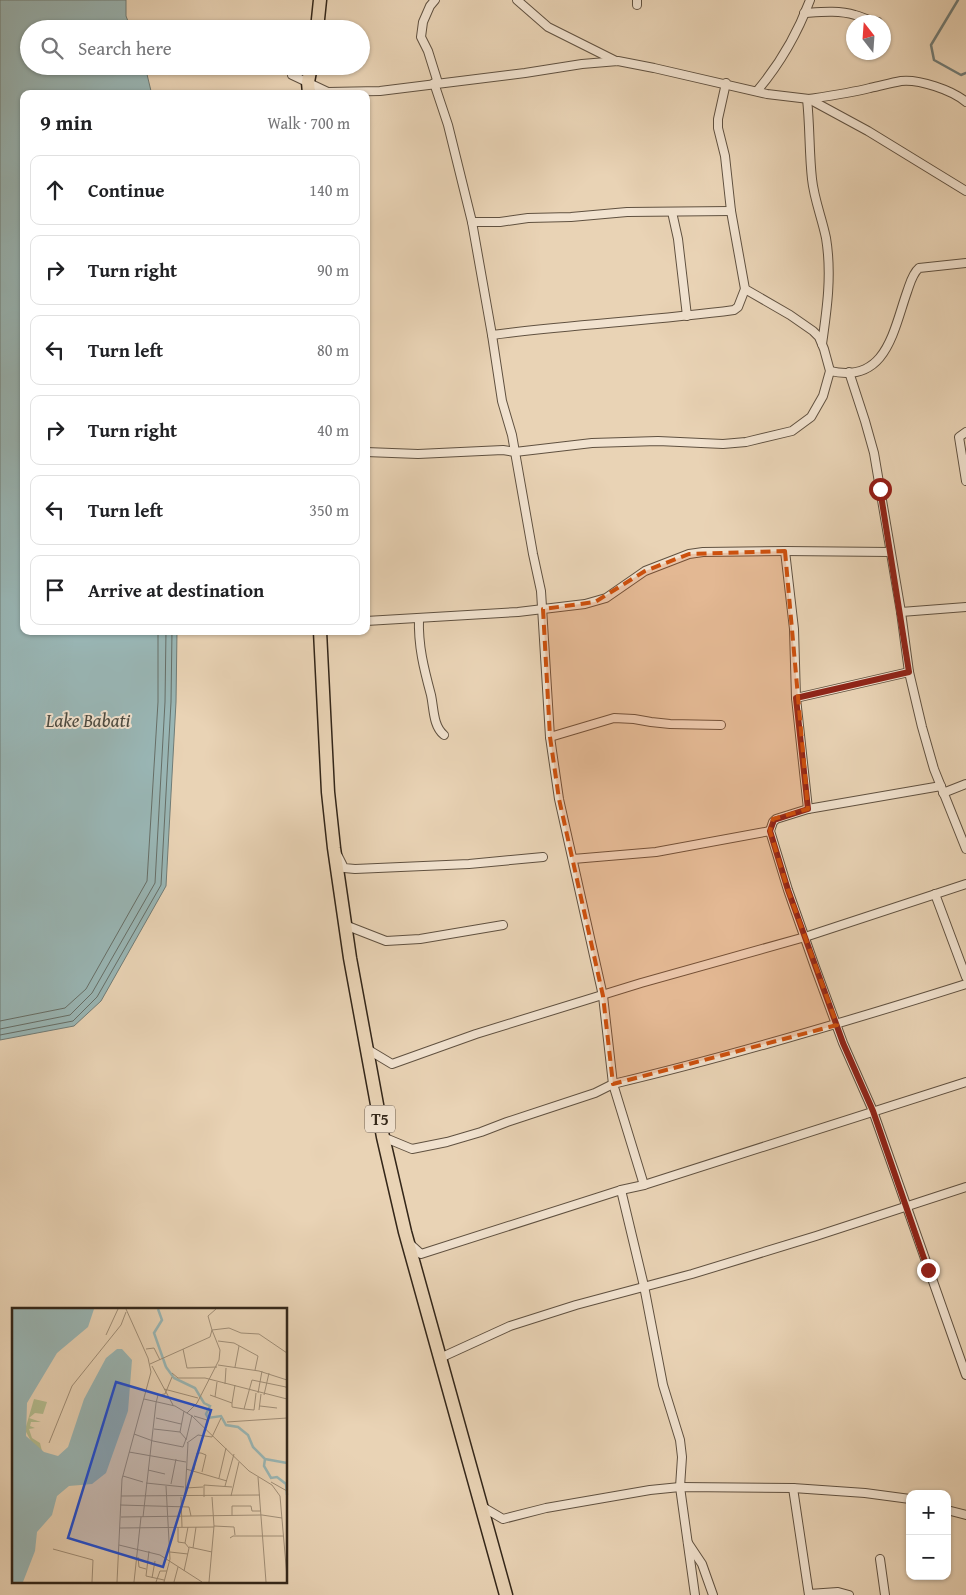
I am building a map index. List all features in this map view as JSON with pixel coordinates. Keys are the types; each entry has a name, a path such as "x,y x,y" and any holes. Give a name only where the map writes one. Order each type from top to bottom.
{"highway":[{"path":"318,20 320,0"},
{"path":"308,88 310,75"},
{"name":"T5","path":"320,635 327,783 334,848 345,925 383,1137 408,1242 506,1595"}],"street":[{"path":"435,0 430,6 423,22 421,37 428,51 472,222 502,401 512,435 541,591 550,737 559,799 603,996 613,1084 644,1185"},
{"path":"517,0 548,27 618,61 726,83 757,92 808,99 902,81 941,88 966,102"},
{"path":"757,92 770,76 786,50 810,0"},
{"path":"804,13 844,13 856,15"},
{"path":"370,91 618,61"},
{"path":"292,75 308,88"},
{"path":"492,335 551,327 687,316 734,310 738,307 745,289 731,211 728,177 718,128 718,119 726,83"},
{"path":"808,99 868,131 965,191 966,180"},
{"path":"808,99 812,180 829,259 829,294 822,344"},
{"path":"472,222 500,222 528,218 572,217 627,212 731,211"},
{"path":"672,212 678,239 687,316"},
{"path":"830,371 849,372 862,370 874,363 887,350 916,270 923,266 966,263"},
{"path":"370,452 418,454 503,450 514,452 592,443 658,441 723,444 746,442 792,431 811,417 823,396 830,371 822,344 819,337 813,331 790,315 745,289"},
{"path":"849,372 866,421 874,453 901,612 909,672 931,759 966,849"},
{"path":"966,432 959,437 966,481"},
{"path":"785,551 794,629 796,698 808,809"},
{"path":"370,621 543,609 595,602 606,598 645,571 688,554 703,552 890,552"},
{"path":"901,612 966,606"},
{"path":"419,618 419,640 423,670 438,729 444,735"},
{"path":"796,698 909,672"},
{"path":"550,737 614,718 634,718 670,724 721,725"},
{"path":"966,784 942,790 808,809 774,820 770,831 788,890 837,1026 873,1111 966,1375"},
{"path":"573,860 656,852 770,831"},
{"path":"334,848 344,868 355,869 469,864 543,857"},
{"path":"367,1049 392,1064 476,1034 641,983 805,937 966,884"},
{"path":"936,894 966,977"},
{"path":"345,925 386,941 420,939 503,924"},
{"path":"383,1137 412,1149 447,1142 595,1093 613,1084 837,1026 966,984"},
{"path":"408,1242 421,1254 966,1082"},
{"path":"440,1358 510,1326 576,1305 723,1265 966,1187"},
{"path":"621,1190 644,1286 663,1385 680,1440 682,1457 680,1487 695,1595"},
{"path":"481,1506 503,1519 546,1508 650,1490 680,1487 793,1488 865,1493 906,1498"},
{"path":"793,1488 809,1594 838,1592 849,1595"},
{"path":"951,1511 966,1515"},
{"path":"687,1541 702,1564 713,1595"},
{"path":"880,1558 885,1595"}],"highlighted area":[{"path":"785,551 808,809 773,819 770,831 788,890 837,1025 613,1084 603,996 559,799 550,737 543,609 595,602 645,571 689,554"}],"water":[{"name":"Lake Babati","path":"0,0 126,0 128,20 20,20 20,75 147,75 151,90 20,90 20,635 177,635 176,702 166,886 101,1001 74,1026 0,1040"}],"waterway":[{"path":"958,0 931,45 934,60 961,75 966,73"}],"route":[{"path":"880,489 909,672 796,698 808,809 776,818 770,831 815,967 843,1043 873,1111 928,1270"}]}
